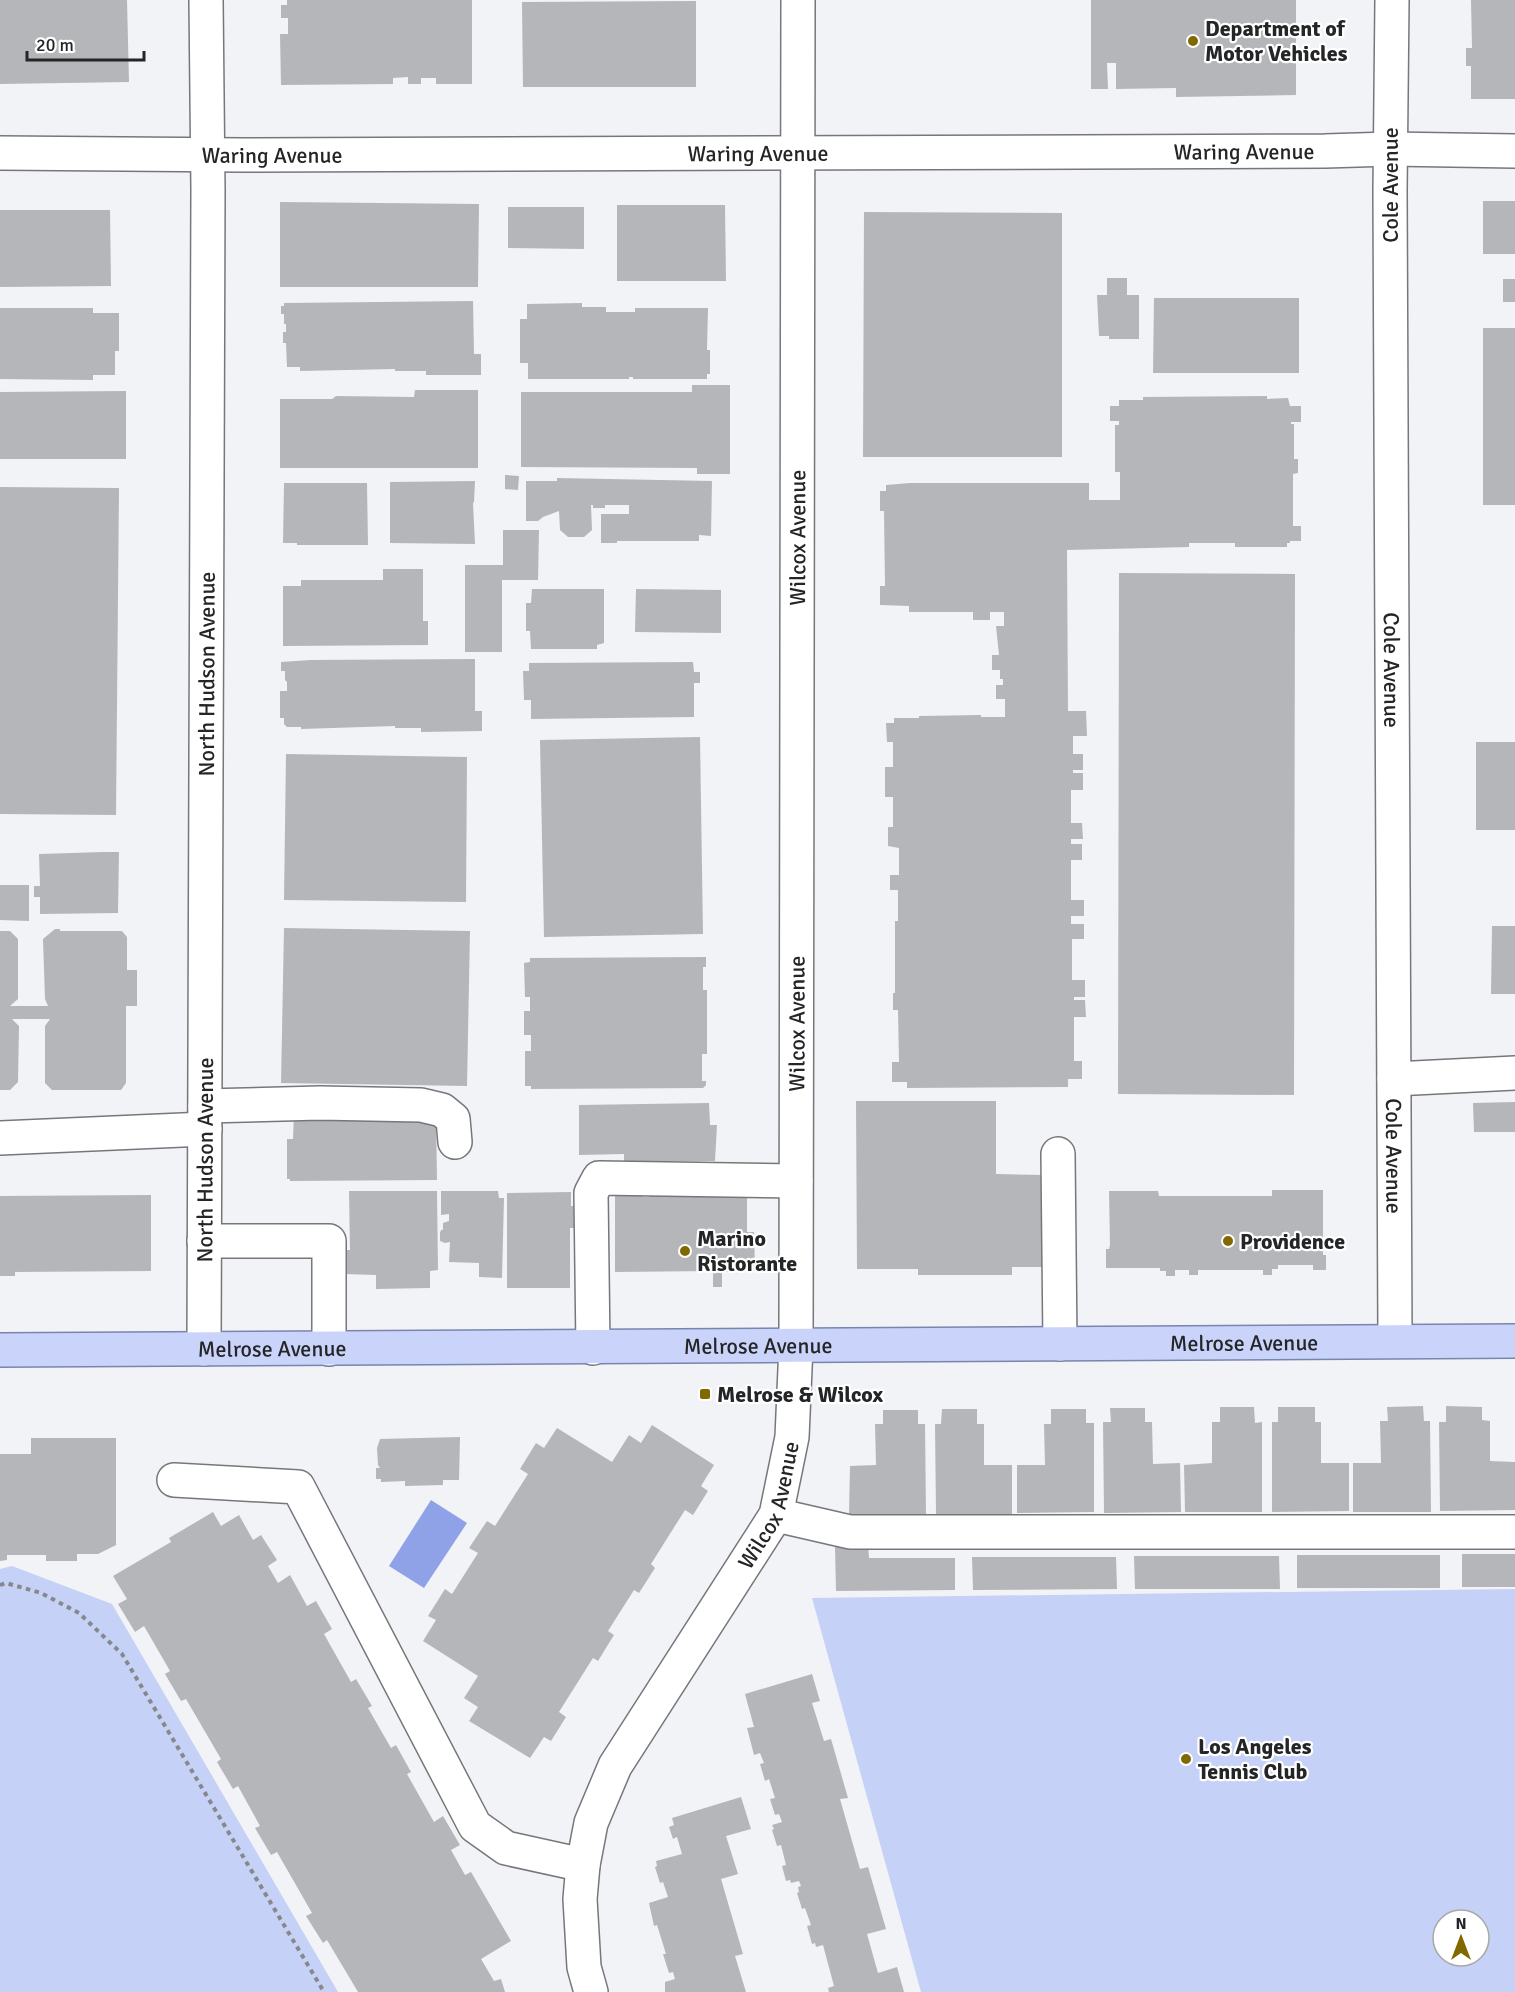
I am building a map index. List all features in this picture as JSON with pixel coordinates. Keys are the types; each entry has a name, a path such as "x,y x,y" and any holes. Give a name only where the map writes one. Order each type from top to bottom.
{"main road":[{"name":"Melrose Avenue","path":"0,1350 1515,1341"}],"street":[{"name":"North Hudson Avenue","path":"204,1350 208,155 206,0"},
{"name":"Wilcox Avenue","path":"591,1992 584,1967 580,1899 583,1865 591,1823 615,1766 776,1515 792,1437 796,1346 798,0"},
{"name":"Cole Avenue","path":"1392,0 1390,149 1395,1341"},
{"name":"Waring Avenue","path":"0,153 208,155 1390,149 1515,152"},
{"path":"1394,1078 1515,1073"},
{"path":"0,1138 320,1103 421,1105 442,1110 453,1119 455,1142"},
{"path":"1058,1154 1059,1344"},
{"path":"593,1347 591,1192 599,1178 796,1181"},
{"path":"204,1241 329,1241 328,1349"},
{"path":"174,1480 298,1487 475,1826 506,1848 583,1865"},
{"path":"776,1515 850,1532 1515,1532"}],"path":[{"path":"0,1585 6,1583 41,1593 79,1612 122,1654 324,1992"}],"shaded area":[{"path":"12,1566 112,1604 338,1992 0,1992 0,1569"},
{"name":"Los Angeles Tennis Club","path":"1515,1589 1515,1992 921,1992 812,1598"}],"water":[{"path":"431,1500 467,1523 424,1588 389,1566"}],"building":[{"path":"0,0 127,0 129,82 0,84"},
{"path":"287,0 472,0 472,84 436,84 436,78 421,78 421,84 408,84 408,77 393,78 393,84 281,85 280,34 288,34 288,18 281,18 281,5 287,5"},
{"name":"Department of Motor Vehicles","path":"1091,0 1296,0 1296,95 1176,97 1176,88 1116,89 1116,63 1107,63 1108,89 1091,89"},
{"path":"1471,0 1515,0 1515,99 1471,99 1471,66 1466,66 1466,48 1472,48"},
{"path":"696,1 696,87 523,87 522,2"},
{"path":"1483,201 1515,201 1515,254 1483,254"},
{"path":"280,202 479,204 478,287 280,287"},
{"path":"617,205 725,205 726,281 617,281"},
{"path":"508,207 584,207 584,249 508,248"},
{"path":"0,210 110,210 111,286 0,287"},
{"path":"864,212 1062,213 1062,457 863,457"},
{"path":"1107,278 1127,278 1127,295 1139,295 1139,339 1109,339 1109,336 1099,336 1097,295 1107,295"},
{"path":"1503,279 1515,279 1515,302 1503,302"},
{"path":"1154,298 1299,298 1299,373 1153,373"},
{"path":"473,301 474,354 481,354 481,375 426,375 426,371 395,371 395,369 300,371 300,367 287,367 286,343 283,343 286,324 284,324 284,314 281,314 281,306 284,306 284,303"},
{"path":"582,303 582,307 606,307 606,312 635,312 635,308 708,308 707,350 710,350 710,374 707,374 707,379 633,379 629,377 629,379 528,379 528,363 520,363 520,319 527,319 527,304"},
{"path":"0,308 93,308 93,313 119,313 119,351 115,351 115,375 93,375 93,380 0,379"},
{"path":"1483,328 1515,328 1515,505 1483,505"},
{"path":"692,385 730,385 730,474 697,474 697,468 521,467 521,392 692,392"},
{"path":"415,390 478,390 478,468 280,468 280,399 332,399 336,396 414,397"},
{"path":"126,391 126,459 0,459 0,392"},
{"path":"1267,396 1267,399 1288,398 1290,406 1301,406 1301,422 1291,422 1291,424 1294,424 1294,459 1298,459 1298,473 1293,474 1293,526 1301,526 1301,541 1290,541 1287,547 1235,547 1235,543 1189,543 1189,547 1067,550 1068,711 1086,711 1087,736 1073,736 1073,754 1083,754 1083,770 1073,770 1073,773 1083,773 1083,790 1071,790 1071,823 1082,823 1083,839 1071,839 1071,844 1082,844 1082,860 1071,860 1071,900 1084,900 1084,916 1071,916 1071,924 1084,924 1084,939 1072,939 1072,980 1085,980 1085,997 1074,997 1074,1000 1085,1000 1086,1017 1074,1017 1074,1061 1082,1061 1082,1079 1068,1079 1068,1087 907,1088 907,1082 892,1082 892,1062 899,1062 898,1010 893,1010 898,890 890,890 890,875 899,875 899,848 888,846 888,827 893,827 893,797 885,797 885,767 893,767 893,742 887,742 886,723 894,723 894,718 919,718 919,716 1005,717 1005,699 996,699 996,685 1003,685 1003,679 1000,679 1000,670 992,670 992,655 999,655 996,626 1004,626 1004,612 990,612 990,620 973,620 973,612 909,612 909,606 880,605 880,586 885,586 884,511 880,511 880,491 886,491 886,485 910,483 1089,483 1089,500 1120,500 1120,472 1115,472 1115,425 1119,425 1119,421 1110,421 1110,406 1119,406 1119,400 1143,400 1143,397"},
{"path":"505,475 519,476 518,490 505,489"},
{"path":"557,478 712,481 711,536 699,535 699,541 601,543 601,514 629,514 629,505 605,505 605,508 593,508 591,505 592,530 584,537 568,537 560,530 559,511 538,521 526,521 526,481 557,481"},
{"path":"475,481 473,503 475,544 390,543 390,482"},
{"path":"284,483 367,483 368,545 283,543"},
{"path":"0,487 119,488 116,815 0,814"},
{"path":"503,530 539,530 538,580 502,580 502,652 465,652 465,565 503,565"},
{"path":"383,569 423,569 423,621 428,621 428,645 283,646 283,586 301,586 301,580 383,580"},
{"path":"1119,573 1295,574 1294,1095 1118,1094"},
{"path":"532,589 604,589 604,643 597,645 597,649 531,649 530,631 526,631 526,603 531,603"},
{"path":"636,589 721,590 721,633 635,632"},
{"path":"475,659 475,711 482,711 482,731 421,732 421,728 395,728 395,726 301,729 301,727 287,727 284,724 284,718 280,718 280,691 287,691 285,671 281,671 281,662"},
{"path":"693,662 694,672 700,672 700,683 694,683 694,717 531,719 531,700 524,700 523,671 529,671 529,663"},
{"path":"700,737 703,934 544,937 540,740"},
{"path":"1476,742 1515,742 1515,830 1476,830"},
{"path":"286,754 467,757 466,902 284,900"},
{"path":"119,852 118,913 40,914 40,897 34,897 34,886 40,886 39,854"},
{"path":"0,885 29,885 29,921 0,920"},
{"path":"1492,926 1515,926 1515,994 1491,994"},
{"path":"284,928 470,931 467,1086 281,1083"},
{"path":"55,929 60,929 60,931 122,931 127,937 127,970 137,970 137,1006 126,1006 126,1083 121,1090 52,1090 45,1083 45,1026 50,1019 12,1019 19,1026 18,1082 10,1090 0,1090 0,931 10,931 18,939 18,999 10,1006 48,1006 45,999 43,939"},
{"path":"706,957 706,967 703,967 703,990 707,990 707,1054 702,1054 702,1081 706,1081 703,1088 531,1089 531,1086 525,1086 525,1051 531,1051 531,1035 524,1035 524,1011 530,1011 530,997 525,997 524,963 530,962 530,958"},
{"path":"856,1101 996,1101 996,1174 1044,1175 1044,1267 1012,1267 1012,1275 918,1275 918,1269 857,1269"},
{"path":"1515,1102 1515,1132 1474,1132 1473,1103"},
{"path":"709,1103 710,1125 717,1125 715,1161 624,1162 624,1154 579,1155 579,1105"},
{"path":"294,1114 436,1118 437,1180 290,1181 287,1179 287,1139 293,1139"},
{"path":"1272,1190 1323,1190 1323,1255 1326,1255 1326,1270 1313,1270 1313,1265 1278,1265 1278,1269 1272,1269 1272,1275 1263,1275 1263,1270 1198,1270 1198,1275 1189,1275 1189,1270 1175,1270 1175,1276 1166,1276 1166,1271 1160,1271 1160,1268 1106,1268 1106,1249 1109,1249 1110,1245 1109,1191 1158,1191 1159,1196 1272,1196"},
{"path":"349,1191 437,1191 438,1270 430,1271 430,1288 376,1289 376,1275 344,1274 344,1250 350,1250"},
{"path":"441,1191 498,1191 499,1198 504,1198 502,1278 479,1277 479,1263 449,1262 450,1242 440,1241 443,1223 449,1221 449,1214 441,1215"},
{"name":"Marino Ristorante","path":"616,1191 631,1191 632,1196 639,1196 639,1191 643,1191 643,1197 650,1197 649,1191 704,1191 704,1197 747,1196 747,1232 754,1232 755,1270 752,1272 722,1272 722,1287 713,1287 713,1271 615,1272"},
{"path":"571,1192 571,1206 574,1206 574,1228 570,1228 570,1288 507,1288 507,1193"},
{"path":"151,1195 151,1271 15,1272 15,1276 0,1276 0,1196"},
{"path":"1423,1406 1424,1421 1430,1421 1431,1512 1353,1512 1353,1463 1381,1463 1380,1421 1388,1421 1387,1407"},
{"path":"1446,1406 1482,1407 1482,1420 1490,1421 1490,1461 1515,1462 1515,1510 1440,1511 1439,1422 1446,1422"},
{"path":"1220,1407 1254,1407 1255,1423 1262,1422 1262,1512 1185,1512 1184,1465 1212,1463 1212,1422 1220,1422"},
{"path":"1278,1407 1315,1407 1315,1422 1321,1422 1321,1463 1349,1463 1349,1511 1272,1512 1272,1422 1278,1422"},
{"path":"1110,1408 1145,1408 1145,1422 1152,1422 1153,1464 1180,1463 1181,1512 1104,1513 1103,1422 1111,1422"},
{"path":"942,1409 977,1409 977,1424 984,1424 984,1465 1012,1465 1012,1514 936,1514 935,1424 941,1424"},
{"path":"1051,1409 1086,1409 1086,1423 1094,1423 1094,1512 1017,1513 1017,1465 1045,1465 1044,1424 1051,1424"},
{"path":"883,1410 918,1410 918,1424 925,1424 926,1514 849,1514 850,1466 876,1465 875,1424 883,1424"},
{"path":"652,1425 714,1465 701,1486 708,1491 693,1515 685,1510 651,1564 655,1568 639,1593 634,1590 608,1631 614,1635 598,1661 593,1658 559,1712 566,1717 551,1741 544,1737 530,1758 469,1721 478,1707 464,1698 478,1676 423,1641 436,1620 428,1616 445,1589 452,1594 478,1553 469,1548 487,1521 495,1526 528,1474 520,1469 536,1443 544,1448 557,1428 612,1462 629,1435 641,1443"},
{"path":"460,1437 459,1480 443,1480 443,1485 405,1486 405,1481 381,1482 381,1479 376,1479 376,1468 380,1468 377,1448 380,1439"},
{"path":"31,1438 116,1438 116,1545 98,1554 77,1554 77,1561 46,1561 46,1555 7,1555 7,1560 0,1561 0,1454 31,1454"},
{"path":"213,1512 221,1526 239,1515 253,1540 261,1535 277,1560 268,1566 278,1583 290,1575 307,1606 316,1601 332,1629 324,1634 351,1682 356,1679 372,1706 368,1708 391,1748 396,1745 411,1772 407,1774 434,1822 443,1816 460,1845 451,1850 465,1875 471,1872 511,1941 481,1959 494,1981 501,1979 505,1992 358,1992 327,1940 323,1943 306,1916 312,1913 277,1852 271,1855 255,1828 260,1826 238,1786 233,1789 217,1762 221,1759 186,1699 181,1701 165,1674 170,1671 144,1626 135,1632 118,1604 127,1599 113,1576 171,1542 169,1538"},
{"path":"868,1545 869,1558 955,1558 955,1590 836,1591 835,1546"},
{"path":"1462,1554 1515,1554 1515,1587 1462,1587"},
{"path":"1297,1555 1440,1555 1440,1588 1297,1588"},
{"path":"1134,1556 1279,1556 1280,1589 1135,1589"},
{"path":"972,1557 1116,1557 1117,1589 973,1590"},
{"path":"812,1674 820,1701 812,1703 824,1741 831,1739 848,1798 840,1799 860,1869 868,1867 886,1929 867,1934 878,1973 897,1967 904,1992 829,1992 828,1988 834,1986 823,1945 816,1947 815,1943 812,1944 807,1926 811,1925 805,1908 802,1909 797,1893 799,1892 798,1887 801,1886 799,1881 791,1883 790,1880 786,1881 782,1866 786,1865 781,1845 777,1846 772,1830 774,1829 772,1825 782,1822 779,1814 775,1815 770,1799 775,1798 769,1779 765,1781 760,1764 764,1763 760,1753 754,1755 747,1728 754,1727 745,1694"},
{"path":"741,1797 751,1829 726,1836 738,1874 721,1879 743,1954 735,1956 746,1992 665,1992 665,1982 675,1979 673,1972 669,1973 663,1954 666,1954 657,1925 654,1926 649,1903 668,1897 663,1882 660,1883 655,1867 657,1866 656,1861 682,1854 677,1837 673,1839 669,1827 674,1825 672,1818"}],"place":[{"name":"Department of Motor Vehicles","path":"1193,41"},
{"name":"Providence","path":"1228,1241"},
{"name":"Marino Ristorante","path":"685,1251"},
{"name":"Melrose & Wilcox","path":"705,1394"},
{"name":"Los Angeles Tennis Club","path":"1186,1759"}]}
